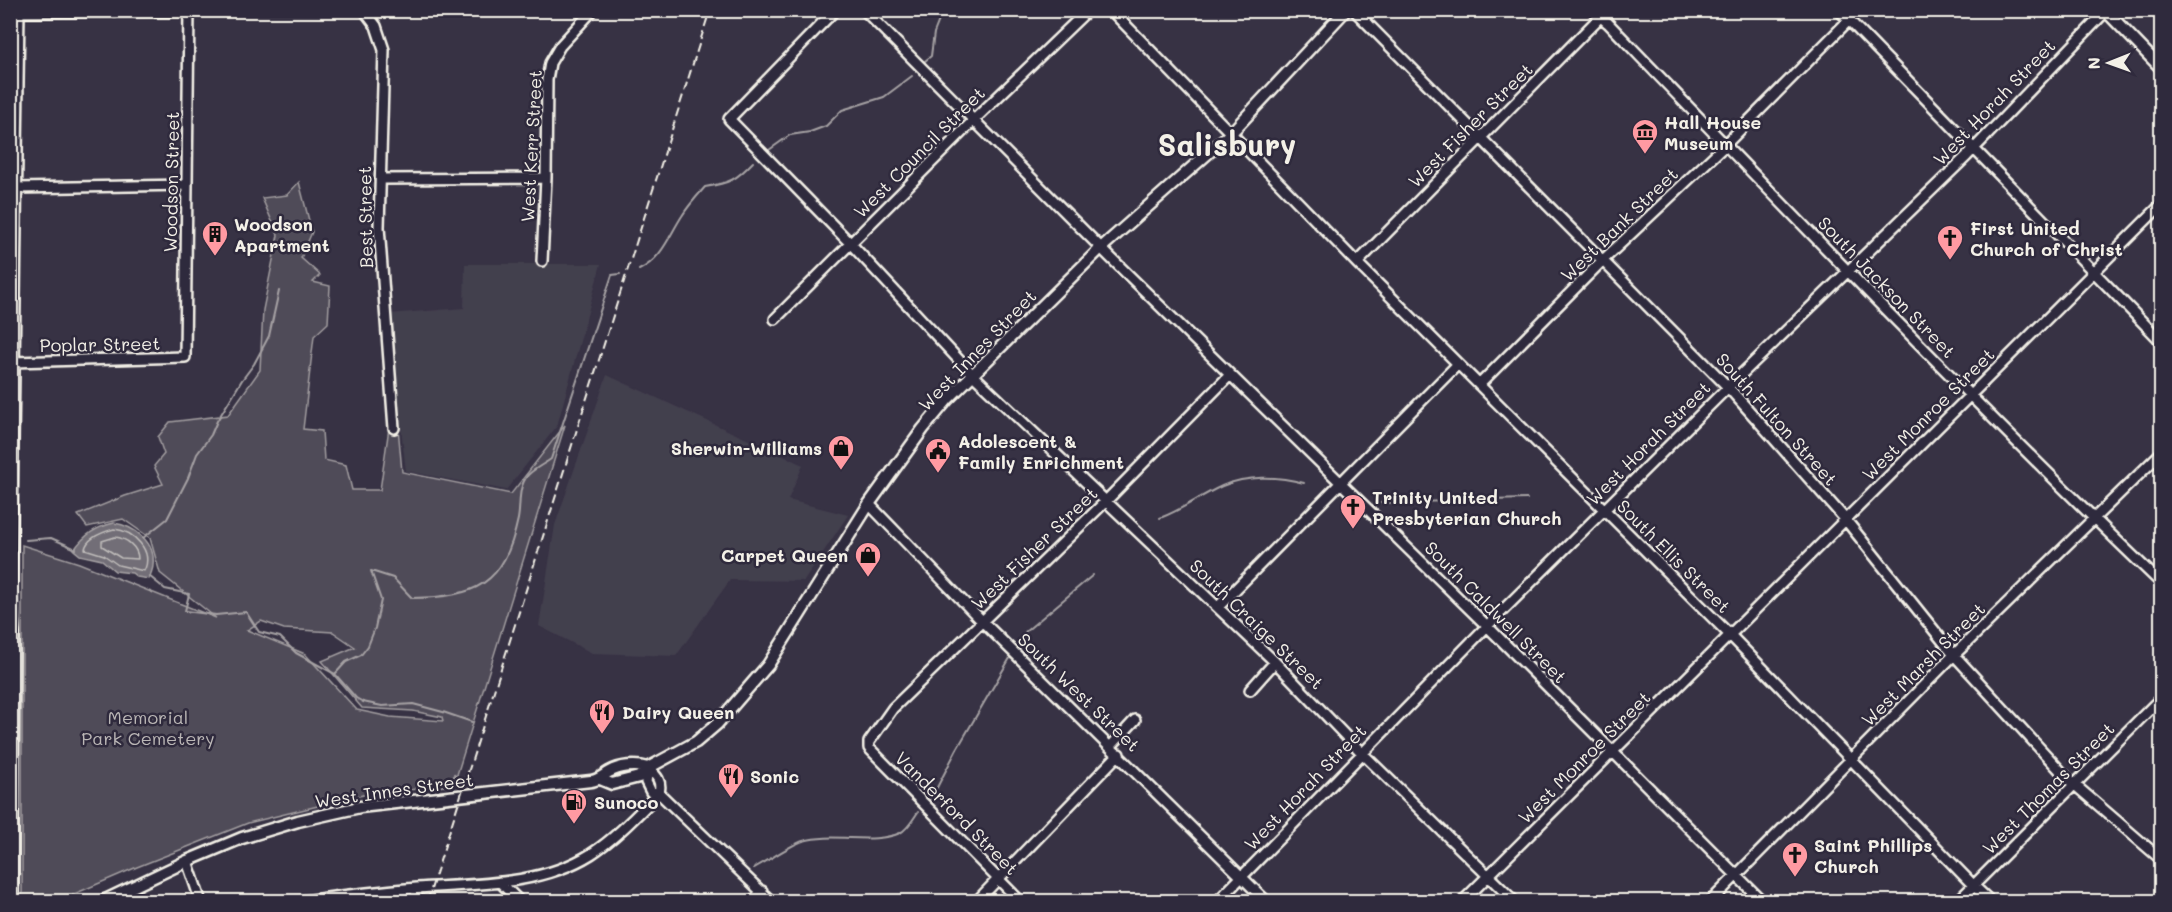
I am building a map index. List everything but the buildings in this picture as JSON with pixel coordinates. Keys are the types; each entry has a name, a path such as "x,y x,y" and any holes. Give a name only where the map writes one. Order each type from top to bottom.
{"main road":[{"name":"West Innes Street","path":"101,902 242,838 298,821 360,807 600,779 609,772 630,766 638,765 648,768 696,742 737,703 768,665 869,504 923,429 947,400 1101,248 1231,133 1346,10"},
{"path":"2106,11 2162,69"}],"street":[{"path":"13,902 14,634 10,590 13,259 17,188 14,127 19,11 195,10"},
{"name":"Best Street","path":"364,10 376,26 384,50 379,227 394,428"},
{"name":"West Kerr Street","path":"542,261 547,80 550,63 560,46 593,10"},
{"name":"South Craige Street","path":"835,10 729,119 850,243 972,374 1275,662 1362,752 1515,902"},
{"name":"South Caldwell Street","path":"864,10 1101,248 1487,626 1763,902"},
{"name":"West Council Street","path":"775,319 974,120 1088,10"},
{"name":"South Ellis Street","path":"1111,10 1357,263 1730,635 1991,902"},
{"name":"South Fulton Street","path":"1354,10 1728,387 1845,519 1954,655 2073,785 2162,860"},
{"path":"1839,10 2162,342"},
{"name":"West Bank Street","path":"1479,385 1602,261 1725,145 1859,10"},
{"name":"Woodson Street","path":"185,354 189,11"},
{"name":"West Horah Street","path":"1217,902 1487,626 1974,148 2106,11"},
{"name":"West Fisher Street","path":"1357,263 1600,12"},
{"name":"South Jackson Street","path":"1600,12 1725,145 1971,396 2162,584"},
{"path":"381,179 546,178"},
{"path":"17,188 187,185"},
{"name":"West Monroe Street","path":"1462,902 2162,204"},
{"name":"Poplar Street","path":"13,362 182,358 185,354"},
{"path":"1218,607 1458,364"},
{"name":"West Fisher Street","path":"869,748 869,742 893,708 983,622 1230,375"},
{"name":"West Marsh Street","path":"1710,902 1954,655 2162,452"},
{"name":"South West Street","path":"869,504 983,622 1267,902"},
{"path":"1250,690 1275,662"},
{"name":"West Thomas Street","path":"1957,902 2162,697"},
{"path":"1111,746 1135,720"},
{"name":"Vanderford Street","path":"869,748 1021,902"},
{"path":"976,902 1119,754"},
{"path":"648,768 646,782 651,792 659,793 772,902"},
{"path":"294,902 417,888 500,882 562,868 591,854 612,838 659,793"},
{"path":"187,861 201,902"},
{"path":"500,882 520,902"},
{"path":"416,902 417,888"},
{"path":"752,902 762,891"}],"shaded area":[{"path":"465,264 601,264 557,426 506,490 406,471 388,314 464,308"},
{"path":"607,375 803,465 788,500 848,515 804,581 730,580 676,656 592,653 539,626 555,525"}],"green space":[{"name":"Memorial Park Cemetery","path":"299,182 312,232 301,258 320,275 313,282 330,286 328,323 314,336 303,429 322,431 324,460 346,465 352,490 380,490 389,428 398,427 402,472 511,494 565,425 456,778 454,773 453,785 363,795 248,823 58,901 22,901 22,545 79,563 216,618 160,573 150,538 123,519 87,527 78,515 163,484 154,466 164,454 158,437 170,422 228,415 260,370 263,310 278,235 262,198 287,195","holes":["261,621 284,629 333,632 355,647 322,661 362,708 413,711 442,717 443,721 390,717 357,710 305,654 247,630"]}],"water":[{"path":"114,523 136,532 147,542 153,557 149,579 137,577 132,573 115,571 102,560 80,555 74,550 91,532"}],"waterway":[{"path":"925,61 931,56 934,33 943,10"},
{"path":"769,150 790,135 810,132 826,126 842,110 884,97 912,76"},
{"path":"639,270 654,260 684,212 705,187 732,180 753,162"},
{"path":"335,674 346,662 361,655 368,646 375,628 381,600 371,571 393,578 412,598 434,597 454,595 484,583 505,559 518,519 522,485 528,475 551,459 612,275 620,274"},
{"path":"143,538 167,519 188,478 197,454 254,364 269,336 279,291"},
{"path":"1160,518 1232,482 1252,478 1273,478 1304,483"},
{"path":"1376,503 1527,499"},
{"path":"26,540 51,538 76,549"},
{"path":"1017,646 1025,632 1093,575"},
{"path":"149,576 165,589 189,594 185,611 216,615 246,612 259,632 280,637 296,653 335,674 356,698 363,702 382,706 413,704 472,722"},
{"path":"931,799 1010,658"},
{"path":"754,868 803,841 827,838 877,838 900,833 918,812"}],"railway":[{"path":"427,902 710,10"}],"place":[{"name":"Hall House Museum","path":"1645,155"},
{"name":"Woodson Apartment","path":"215,257"},
{"name":"First United Church of Christ","path":"1950,261"},
{"name":"Sherwin-Williams","path":"841,471"},
{"name":"Adolescent & Family Enrichment","path":"938,474"},
{"name":"Trinity United Presbyterian Church","path":"1353,530"},
{"name":"Carpet Queen","path":"868,578"},
{"name":"Dairy Queen","path":"602,735"},
{"name":"Sonic","path":"731,799"},
{"name":"Sunoco","path":"574,825"},
{"name":"Saint Phillips Church","path":"1795,878"}],"district":[{"name":"Salisbury","path":"1227,144"}]}
